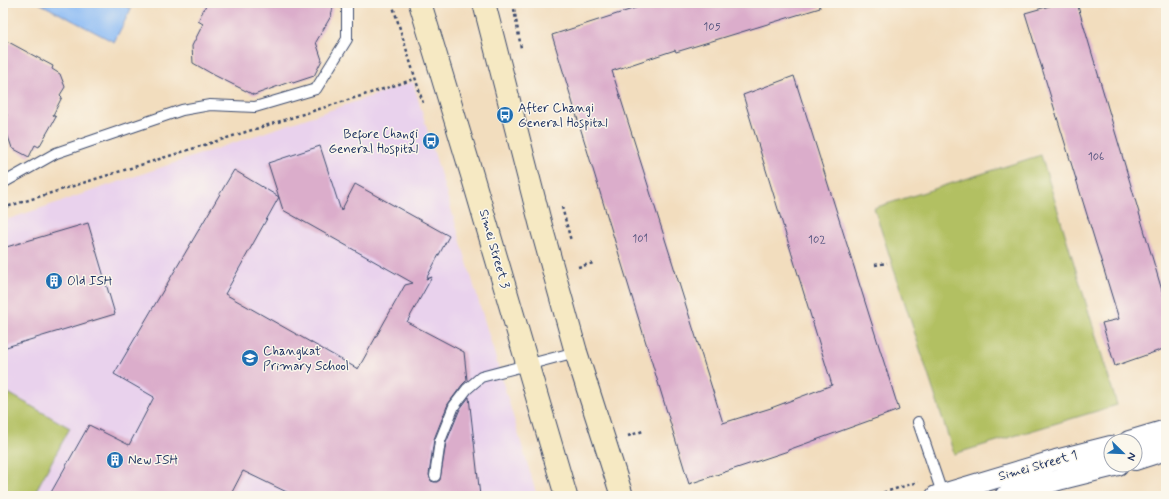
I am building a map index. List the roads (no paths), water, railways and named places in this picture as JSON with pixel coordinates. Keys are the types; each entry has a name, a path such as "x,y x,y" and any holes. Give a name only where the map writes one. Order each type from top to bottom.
{"main road":[{"name":"Simei Street 3","path":"420,3 566,496"},
{"path":"484,3 541,226 576,352 622,496"}],"street":[{"path":"1143,437 1166,430"},
{"name":"Simei Street 1","path":"941,495 1056,460 1103,448"},
{"path":"1143,457 1166,450"},
{"name":"Simei Street 1","path":"1005,496 1103,469"}],"lane":[{"path":"3,183 56,152 182,110 210,105 255,107 316,89 347,39 347,3"},
{"path":"435,476 440,441 454,406 467,389 481,377 505,372 527,364 576,352"},
{"name":"Simei Street 1","path":"918,422 941,495"}],"water":[{"path":"39,3 120,3 131,9 114,42"}],"place":[{"name":"After Changi General Hospital","path":"505,115"},
{"name":"Before Changi General Hospital","path":"431,141"},
{"name":"Old ISH","path":"54,281"},
{"name":"Changkat Primary School","path":"250,358"},
{"name":"New ISH","path":"115,460"}]}
